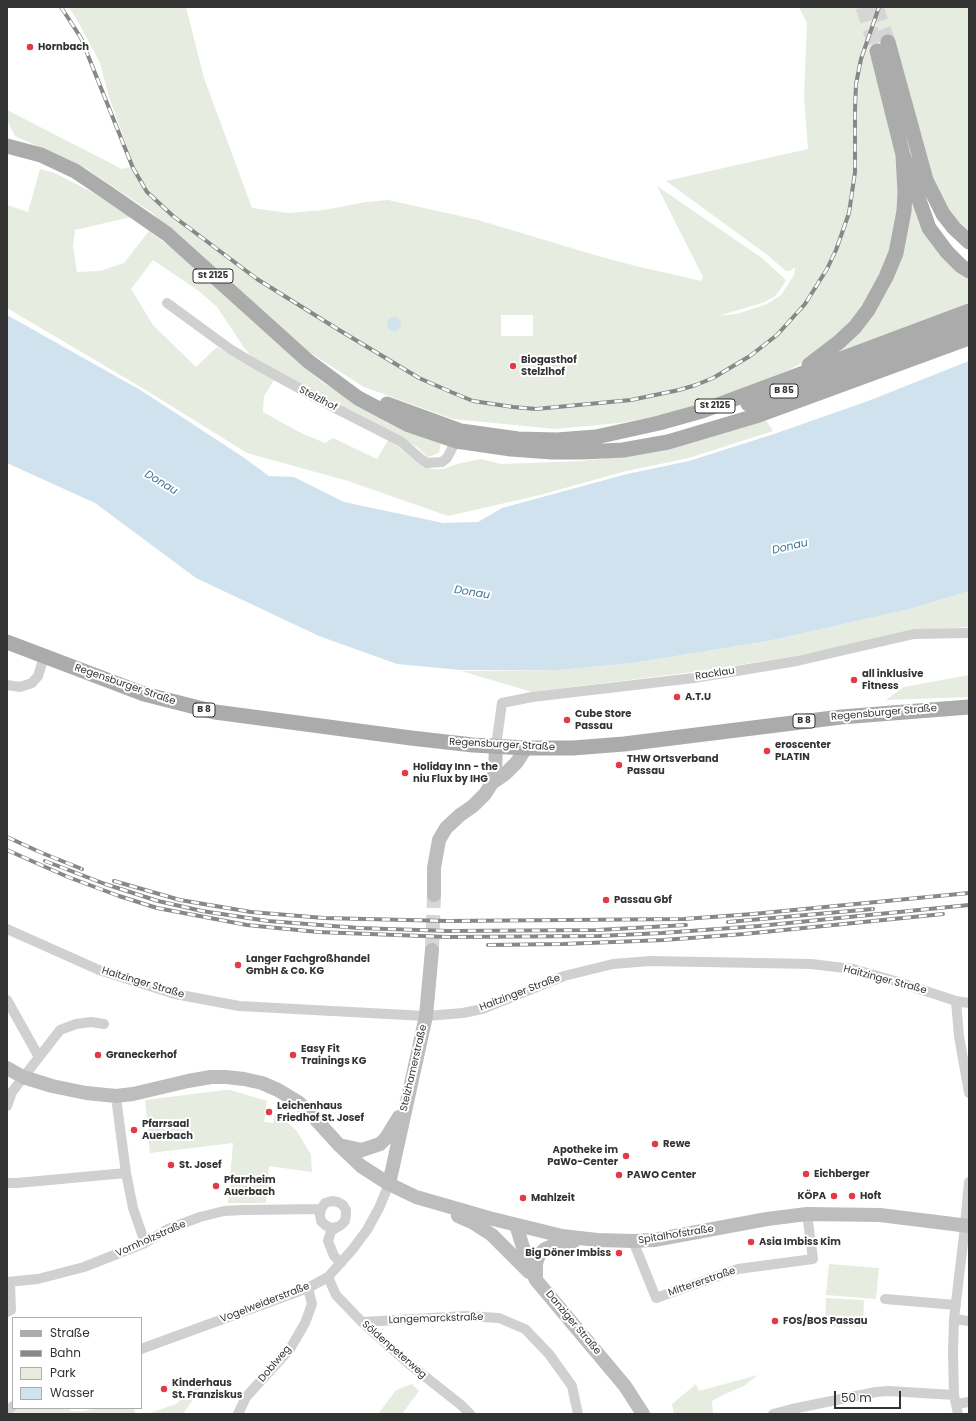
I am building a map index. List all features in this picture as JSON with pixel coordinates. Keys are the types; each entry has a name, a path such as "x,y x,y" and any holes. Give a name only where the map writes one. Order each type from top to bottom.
{"main road":[{"name":"B 85","path":"770,385 806,367 839,342 855,327 868,310 879,291 896,253 903,219 905,192 903,155 883,47 926,180 943,214 954,228 969,242"},
{"name":"St 2125","path":"7,146 41,155 75,171 167,234 308,361 358,398 409,425 458,436 492,447 528,451 582,452 611,450"},
{"name":"B 85","path":"903,155 929,228 947,252 960,266 969,271"},
{"path":"770,385 969,311"},
{"name":"B 85","path":"611,450 667,433 969,325"},
{"path":"611,450 623,450 668,442 759,415 969,338"},
{"name":"St 2125","path":"458,436 556,440 596,437 659,424 702,411 770,385"},
{"name":"Regensburger Straße","path":"7,642 144,694 215,712 411,738 496,746 526,748 573,748 624,744 841,717 969,707"}],"street":[{"name":"Stelzlhof","path":"167,303 230,349 337,409 400,441 427,463 442,462 447,458 458,436"},
{"name":"Racklau","path":"496,746 502,703 532,697 694,678 797,661 914,634 969,633"},
{"path":"7,685 20,687 32,684 38,676 44,657"},
{"path":"434,895 434,868 439,840 446,828 460,815 474,806 486,794 492,783 496,763 496,746"},
{"path":"492,783 505,774 517,762 526,748"},
{"name":"Haitzinger Straße","path":"7,929 99,970 174,994 239,1006 426,1016 463,1013 482,1008 564,976 613,964 650,961 811,964 853,969 956,1001 969,1003"},
{"name":"Stelzhamerstraße","path":"389,1184 404,1110 426,1016 432,950"},
{"path":"7,1000 38,1057"},
{"path":"956,1001 959,1036 969,1093"},
{"path":"7,1106 12,1092 60,1030 76,1024 91,1022 104,1024"},
{"name":"Spitalhofstraße","path":"7,1068 23,1077 52,1086 86,1093 116,1096 133,1094 211,1077 244,1079 267,1085 298,1102 361,1166 389,1184 416,1197 516,1225 562,1236 597,1240 633,1241 670,1237 767,1219 808,1214 880,1215 967,1226"},
{"path":"117,1105 126,1173 133,1208 145,1243"},
{"path":"339,1145 362,1150 380,1144 386,1138 404,1110"},
{"path":"7,1182 17,1183 126,1173"},
{"path":"956,1404 953,1352 954,1319 967,1226 969,1182"},
{"name":"Vogelweiderstraße","path":"142,1349 308,1288 328,1277 367,1230 379,1208 389,1184"},
{"path":"416,1197 472,1222 492,1235 536,1279"},
{"name":"Vornholzstraße","path":"9,1282 38,1279 84,1267 145,1243 168,1229 200,1217 224,1211 321,1209 325,1204 332,1201 343,1205 346,1210 345,1221 331,1231 328,1241 334,1256 341,1263"},
{"path":"321,1209 321,1221 331,1228 337,1227"},
{"name":"Mittererstraße","path":"633,1241 656,1298 738,1269 813,1259 808,1214"},
{"name":"Danziger Straße","path":"516,1225 528,1263 536,1279 625,1386 643,1414"},
{"path":"536,1279 536,1263 539,1255 545,1248 562,1242 597,1240"},
{"name":"Söldenpeterweg","path":"328,1277 336,1295 362,1322 408,1363 461,1405 470,1414"},
{"path":"7,1312 11,1310 9,1282"},
{"name":"Doblweg","path":"238,1414 246,1397 290,1349 305,1323 312,1304 308,1288"},
{"path":"885,1299 956,1305"},
{"name":"Langemarckstraße","path":"362,1322 466,1316 499,1318 525,1329 549,1354 572,1386 578,1414"},
{"path":"954,1319 969,1321"},
{"path":"774,1414 876,1392 889,1391 956,1404 969,1402"}],"green space":[{"path":"69,7 186,7 204,78 252,208 288,213 324,210 366,202 388,200 478,220 598,256 701,281 703,277 657,186 762,258 786,280 774,297 762,303 718,316 737,314 767,304 781,295 794,275 795,267 790,271 786,271 766,254 666,181 808,149 804,98 807,23 799,7 969,7 969,233 947,210 936,192 912,108 891,125 902,186 892,253 877,283 859,310 842,331 810,358 789,370 731,393 664,415 619,423 555,429 453,419 364,387 309,352 151,212 87,169 15,136 7,120 7,110 122,169 134,166 109,97 100,63","holes":["501,315 533,315 533,336 501,336"]},
{"path":"40,169 55,173 111,202 131,217 75,230 73,246 77,272 100,271 124,263 149,231 174,250 322,382 356,404 441,442 439,453 428,457 417,447 256,362 245,349 217,307 199,291 153,260 131,289 153,325 196,367 217,347 274,380 264,396 263,412 299,432 325,443 333,438 377,459 388,440 423,467 443,469 457,464 481,459 501,464 582,461 624,456 669,448 766,420 773,431 689,458 626,471 540,495 448,516 348,481 247,453 144,389 7,308 7,205 28,212"},
{"path":"909,197 969,277 969,306 821,361 875,309"},
{"path":"969,591 969,627 915,631 796,656 693,672 532,692 461,671 559,670 633,663 768,641 910,609"},
{"path":"969,675 969,697 886,700 904,687"},
{"path":"230,1090 267,1101 264,1122 273,1123 275,1114 297,1131 311,1155 312,1172 269,1166 266,1203 228,1203 233,1143 150,1153 145,1100"},
{"path":"829,1264 879,1268 876,1299 826,1295"},
{"path":"826,1298 864,1300 863,1327 825,1326"},
{"path":"758,1375 744,1386 712,1401 713,1414 674,1414 672,1404 696,1384 699,1391"},
{"path":"209,1376 183,1414 147,1414 176,1404"},
{"path":"412,1384 419,1391 402,1414 378,1414 396,1390"},
{"path":"15,1409 70,1409 71,1411 84,1411 92,1409 134,1409 136,1414 8,1414"}],"water":[{"name":"Donau","path":"7,315 142,391 243,457 269,476 294,477 344,502 443,523 478,522 502,508 627,474 689,461 774,434 868,401 969,361 969,591 910,609 768,641 633,663 559,670 461,670 397,664 319,636 196,578 95,503 7,463"},
{"path":"394,317 399,319 401,324 399,329 394,331 389,329 387,324 389,319"}],"tunnel":[{"path":"863,7 877,51"},
{"path":"876,7 888,42"},
{"path":"432,950 434,895"}],"railway":[{"path":"61,7 81,38 133,168 147,192 173,216 257,279 419,378 473,401 536,409 631,400 696,385 713,378 750,356 777,335 805,304 827,269 836,250 849,213 855,172 856,84 861,59 879,7"},
{"path":"7,837 82,869"},
{"path":"7,850 68,877 157,908 247,925 318,932 448,937 599,936 759,926 969,905"},
{"path":"45,861 105,884 158,901 202,911 268,921 359,928 448,931 598,930 686,925"},
{"path":"114,881 180,900 251,912 324,918 448,921 684,919 753,914 969,893"},
{"path":"728,922 873,909"},
{"path":"488,945 663,940 744,934 943,914"}],"place":[{"name":"Hornbach","path":"30,47"},
{"name":"Biogasthof Stelzlhof","path":"513,366"},
{"name":"all inklusive Fitness","path":"854,680"},
{"name":"A.T.U","path":"677,697"},
{"name":"Cube Store Passau","path":"567,720"},
{"name":"eroscenter PLATIN","path":"767,751"},
{"name":"THW Ortsverband Passau","path":"619,765"},
{"name":"Holiday Inn - the niu Flux by IHG","path":"405,773"},
{"name":"Passau Gbf","path":"606,900"},
{"name":"Langer Fachgroßhandel GmbH & Co. KG","path":"238,965"},
{"name":"Graneckerhof","path":"98,1055"},
{"name":"Easy Fit Trainings KG","path":"293,1055"},
{"name":"Leichenhaus Friedhof St. Josef","path":"269,1112"},
{"name":"Pfarrsaal Auerbach","path":"134,1130"},
{"name":"Rewe","path":"655,1144"},
{"name":"Apotheke im PaWo-Center","path":"626,1156"},
{"name":"St. Josef","path":"171,1165"},
{"name":"Eichberger","path":"806,1174"},
{"name":"PAWO Center","path":"619,1175"},
{"name":"Pfarrheim Auerbach","path":"216,1186"},
{"name":"KÖPA","path":"834,1196"},
{"name":"Hoft","path":"852,1196"},
{"name":"Mahlzeit","path":"523,1198"},
{"name":"Asia Imbiss Kim","path":"751,1242"},
{"name":"Big Döner Imbiss","path":"619,1253"},
{"name":"FOS/BOS Passau","path":"775,1321"},
{"name":"Kinderhaus St. Franziskus","path":"164,1389"}]}
